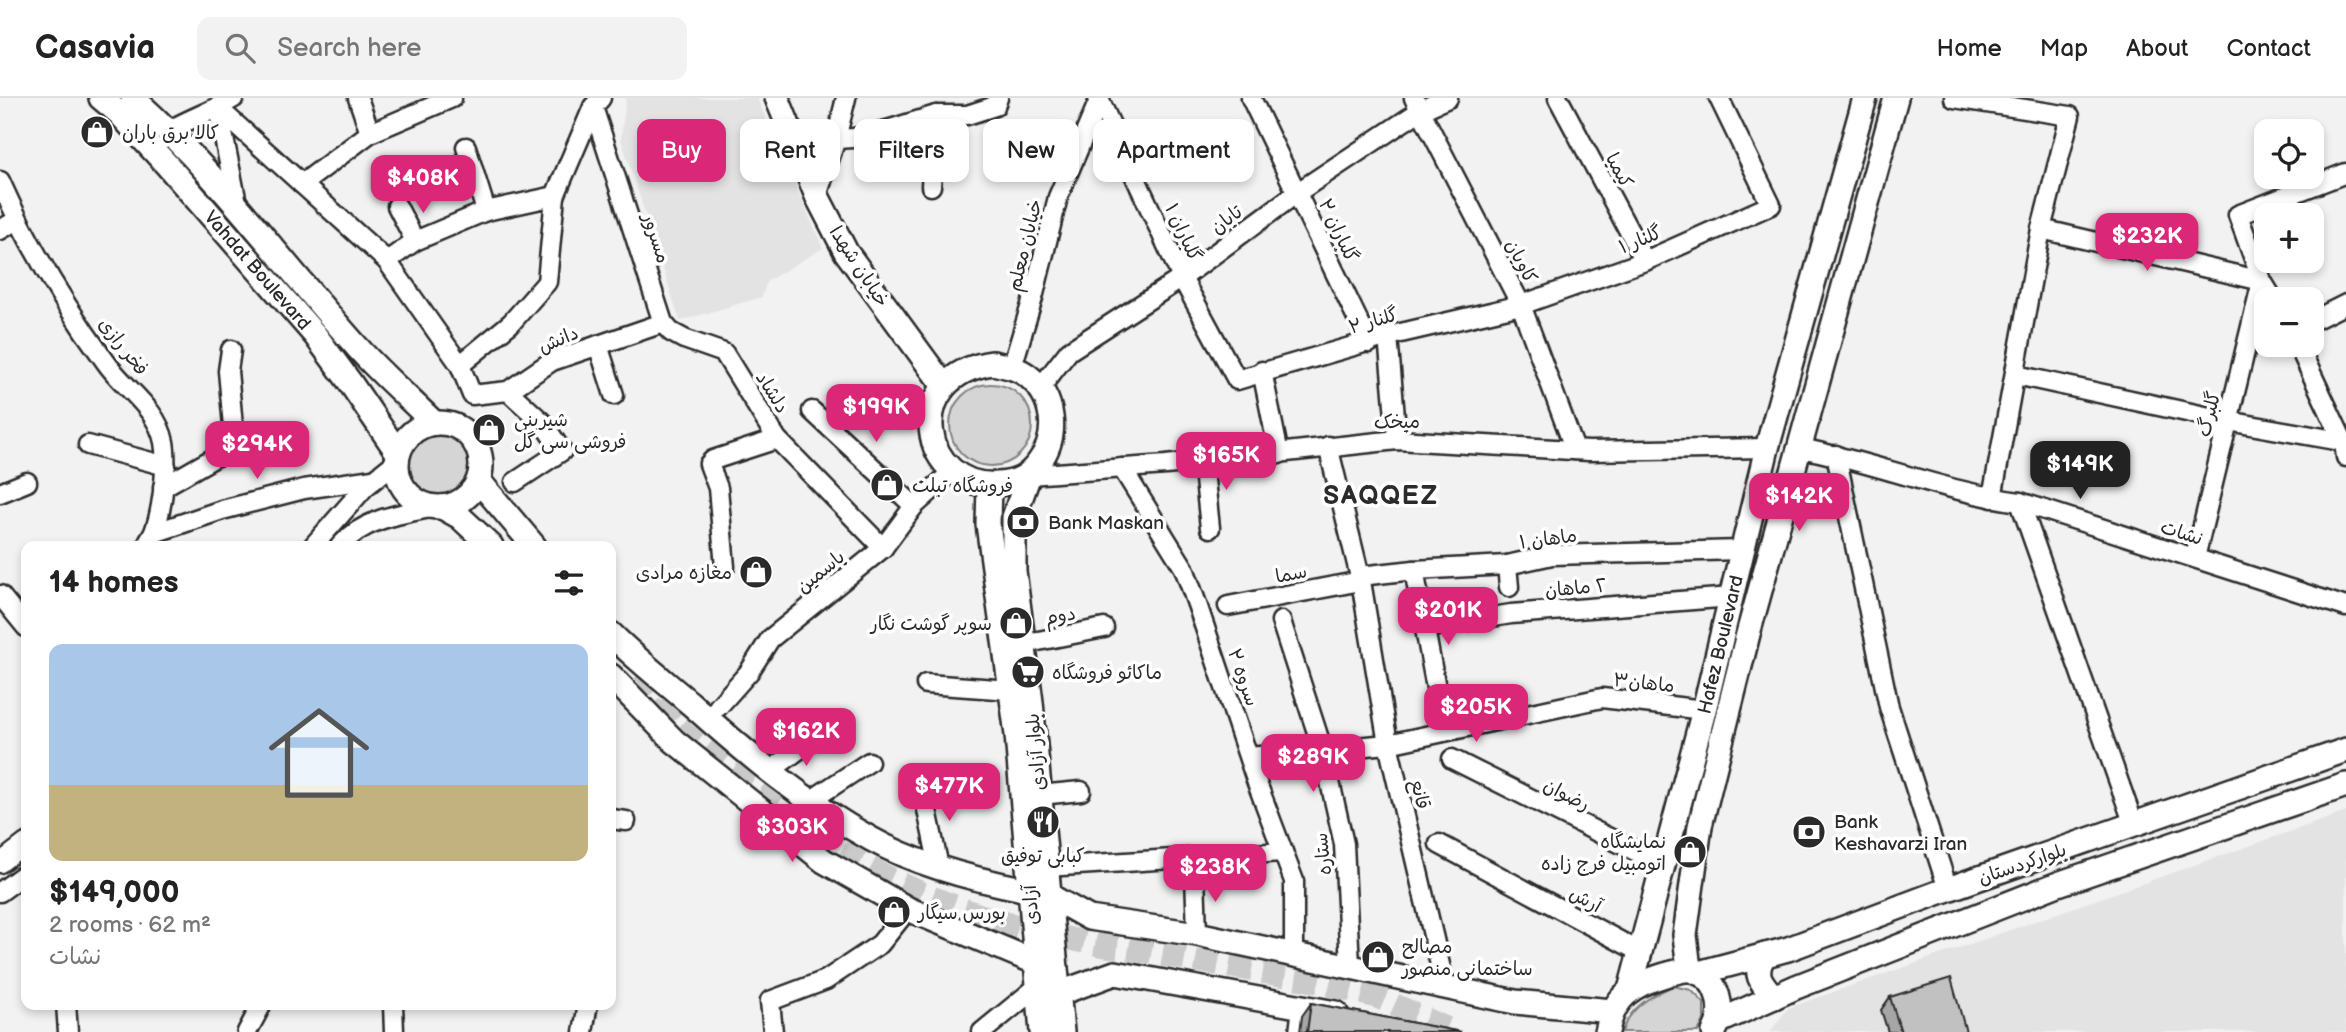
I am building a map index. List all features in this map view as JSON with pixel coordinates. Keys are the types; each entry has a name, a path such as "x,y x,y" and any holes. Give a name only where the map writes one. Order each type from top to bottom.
{"main road":[{"name":"Vahdat Boulevard","path":"102,98 167,165 315,335 349,381 398,457"},
{"name":"Vahdat Boulevard","path":"134,98 170,131 237,203 359,350 434,423"},
{"name":"خیابان شهدا","path":"778,98 817,197 846,252 944,386"},
{"name":"Hafez Boulevard","path":"1630,990 1704,710 1767,448 1865,98"},
{"name":"Hafez Boulevard","path":"1693,971 1685,935 1700,826 1748,634 1896,98"},
{"path":"993,363 1012,367 1027,375 1040,388 1049,404 1052,422 1050,440 1043,457 1029,475 1004,484 989,485 970,481 953,471 940,457 932,440 934,402 944,386 958,373 993,363"},
{"path":"434,423 446,423 469,434 477,444 481,456 479,481 468,496 452,506 422,504 411,497 402,486 398,474 398,457 408,436 424,425 434,423"},
{"name":"بلوار آزادی","path":"1029,475 1014,517 1014,571 1046,867 1038,893 1060,993 1062,1032"},
{"path":"479,481 530,541"},
{"name":"آزادی","path":"989,485 988,524 1011,690 1027,842 1038,893 1035,962 1042,1032"},
{"path":"439,507 460,517 486,541"},
{"path":"618,641 810,802 872,840 939,867 983,881 1038,893 1089,918 1197,934 1609,1021 1630,990"},
{"path":"616,681 674,741 813,853 908,909 1035,962"},
{"name":"بلوارکردستان","path":"1630,990 1648,980 1765,955 2346,750"},
{"name":"بلوارکردستان","path":"1717,1027 1774,997 2059,884 2346,785"},
{"path":"1765,955 1759,964 1759,973 1762,982 1774,997"},
{"path":"1693,971 1712,984 1718,996 1721,1009 1717,1027"},
{"path":"1060,993 1115,973 1356,1016"}],"street":[{"path":"170,131 217,103 234,98"},
{"path":"358,98 370,133"},
{"path":"302,184 370,133 452,98"},
{"path":"840,123 846,98"},
{"path":"840,139 887,130 936,115 967,115 995,106 998,98"},
{"name":"گلباران ۱","path":"1099,98 1182,278 1237,380"},
{"name":"خیابان معلم","path":"1012,367 1033,298 1058,198 1099,98"},
{"name":"گلباران ۲","path":"1251,98 1369,343"},
{"name":"تابان","path":"1040,388 1069,351 1182,278 1417,104 1448,98"},
{"name":"کیمیا","path":"1558,98 1645,261"},
{"path":"1954,98 2070,117 2041,229 1992,498"},
{"name":"گلنار ۱","path":"1521,305 1645,261 1771,205 1726,100"},
{"path":"217,103 387,261 460,365 511,323 547,282 555,196 597,102"},
{"name":"مسرور","path":"597,102 663,323"},
{"path":"217,103 237,203"},
{"name":"کاویان","path":"1417,104 1521,305 1575,450"},
{"path":"930,186 936,115"},
{"path":"466,147 486,211"},
{"path":"2266,287 2238,215 2346,173"},
{"name":"فخر رازی","path":"0,181 54,285 106,363 151,412 164,441 166,466 163,487 148,541"},
{"path":"817,197 822,182"},
{"path":"387,261 415,241 486,211 555,196"},
{"path":"397,206 415,241"},
{"path":"0,230 18,220"},
{"path":"2041,229 2262,281"},
{"name":"گلبرگ","path":"2195,558 2262,281"},
{"path":"2324,315 2346,304"},
{"name":"گلنار ۲","path":"1237,380 1388,336 1521,305"},
{"name":"دانش","path":"460,365 472,395 508,391 552,361 663,323"},
{"name":"دلشاد","path":"663,323 684,339 724,353 777,439 883,548"},
{"path":"1388,336 1397,440"},
{"path":"598,345 614,395"},
{"path":"163,487 219,455 230,444 233,426 228,371 231,350"},
{"path":"2303,357 2345,448"},
{"path":"1262,371 1279,454"},
{"path":"2016,375 2345,448"},
{"path":"508,391 542,422 562,450 515,482"},
{"path":"812,411 914,506"},
{"path":"725,566 718,488 709,464 713,460 777,439"},
{"name":"میخک","path":"1029,475 1279,454 1328,446 1397,440 1575,450 1767,448"},
{"path":"88,445 166,466"},
{"name":"قانع","path":"1328,446 1361,578 1388,744 1445,986"},
{"name":"نشات","path":"1800,448 1836,455 1992,498 2020,502 2346,607"},
{"path":"1836,455 1889,707 1948,889"},
{"path":"317,541 373,479 398,457"},
{"path":"1203,460 1210,527"},
{"name":"سروه ۲","path":"1122,468 1184,568 1294,881 1294,955"},
{"name":"یاسمین","path":"718,707 749,672 770,639 883,548 914,506 953,471"},
{"path":"150,541 222,510 292,492 373,479"},
{"path":"0,493 27,482"},
{"path":"2020,502 2134,825"},
{"path":"345,540 384,517 439,507"},
{"name":"ماهان ۱","path":"1361,578 1415,570 1507,565 1552,555 1741,550"},
{"path":"1507,565 1509,587"},
{"path":"1415,570 1444,731"},
{"name":"سما","path":"1228,606 1361,578"},
{"path":"0,595 21,621"},
{"name":"٢ ماهان","path":"1425,628 1525,612 1732,597"},
{"name":"ستاره","path":"1280,621 1323,751 1344,844 1350,966"},
{"name":"دوم","path":"1023,644 1104,628"},
{"path":"926,684 1011,690"},
{"name":"ماهان۳","path":"1249,757 1388,744 1602,698 1704,710"},
{"path":"770,771 820,734"},
{"name":"رضوان","path":"1452,760 1663,865"},
{"path":"810,802 869,762"},
{"path":"922,786 939,867"},
{"path":"1039,795 1081,790"},
{"name":"آرش","path":"1439,844 1640,952"},
{"path":"0,863 21,847"},
{"path":"1046,867 1283,852"},
{"path":"1195,875 1197,934"},
{"path":"0,892 21,877"},
{"path":"773,1032 770,1001 826,980 880,943 908,909"},
{"path":"982,1032 1037,987"},
{"path":"1299,1032 1302,1007"},
{"path":"66,1010 68,1032"},
{"path":"247,1032 259,1010"},
{"path":"393,1010 394,1032"},
{"path":"583,1032 587,1010"}],"shaded area":[{"path":"626,98 757,98 766,119 740,119 740,182 794,182 823,248 767,281 762,297 680,321 621,139"},
{"path":"983,384 999,384 1014,391 1025,402 1032,417 1029,441 1020,454 999,466 983,466 968,459 957,448 950,433 950,417 957,402 968,391"},
{"path":"434,431 446,431 463,440 470,451 470,475 463,486 446,495 434,495 422,490 413,481 408,469 408,457 413,445 422,436"},
{"path":"2346,812 2346,1032 1770,1032 1788,1008"},
{"path":"1673,986 1691,990 1704,1003 1704,1020 1698,1032 1622,1032 1630,1016 1642,1003"}],"building":[{"path":"1951,978 1966,1032 1901,1032 1890,997"},
{"path":"1311,1003 1461,1032 1307,1032"}],"tunnel":[{"path":"643,671 663,695 692,722"},
{"path":"652,707 820,838 848,856 936,899 998,920 1075,940 1309,980 1377,997 1455,1032"}],"place":[{"name":"کالا برق باران","path":"97,132"},
{"name":"شیرینی فروشی سی گل","path":"489,430"},
{"name":"فروشگاه تبلت","path":"887,485"},
{"name":"Bank Maskan","path":"1023,522"},
{"name":"مغازه مرادی","path":"756,572"},
{"name":"سوپر گوشت نگار","path":"1016,623"},
{"name":"ماکائو فروشگاه","path":"1028,672"},
{"name":"کبابی توفیق","path":"1043,822"},
{"name":"Bank Keshavarzi Iran","path":"1809,832"},
{"name":"نمایشگاه اتومبیل فرج زاده","path":"1690,852"},
{"name":"بورس سیگار","path":"894,912"},
{"name":"مصالح ساختمانی منصور","path":"1378,957"}],"district":[{"name":"SAQQEZ","path":"1381,495"}]}
